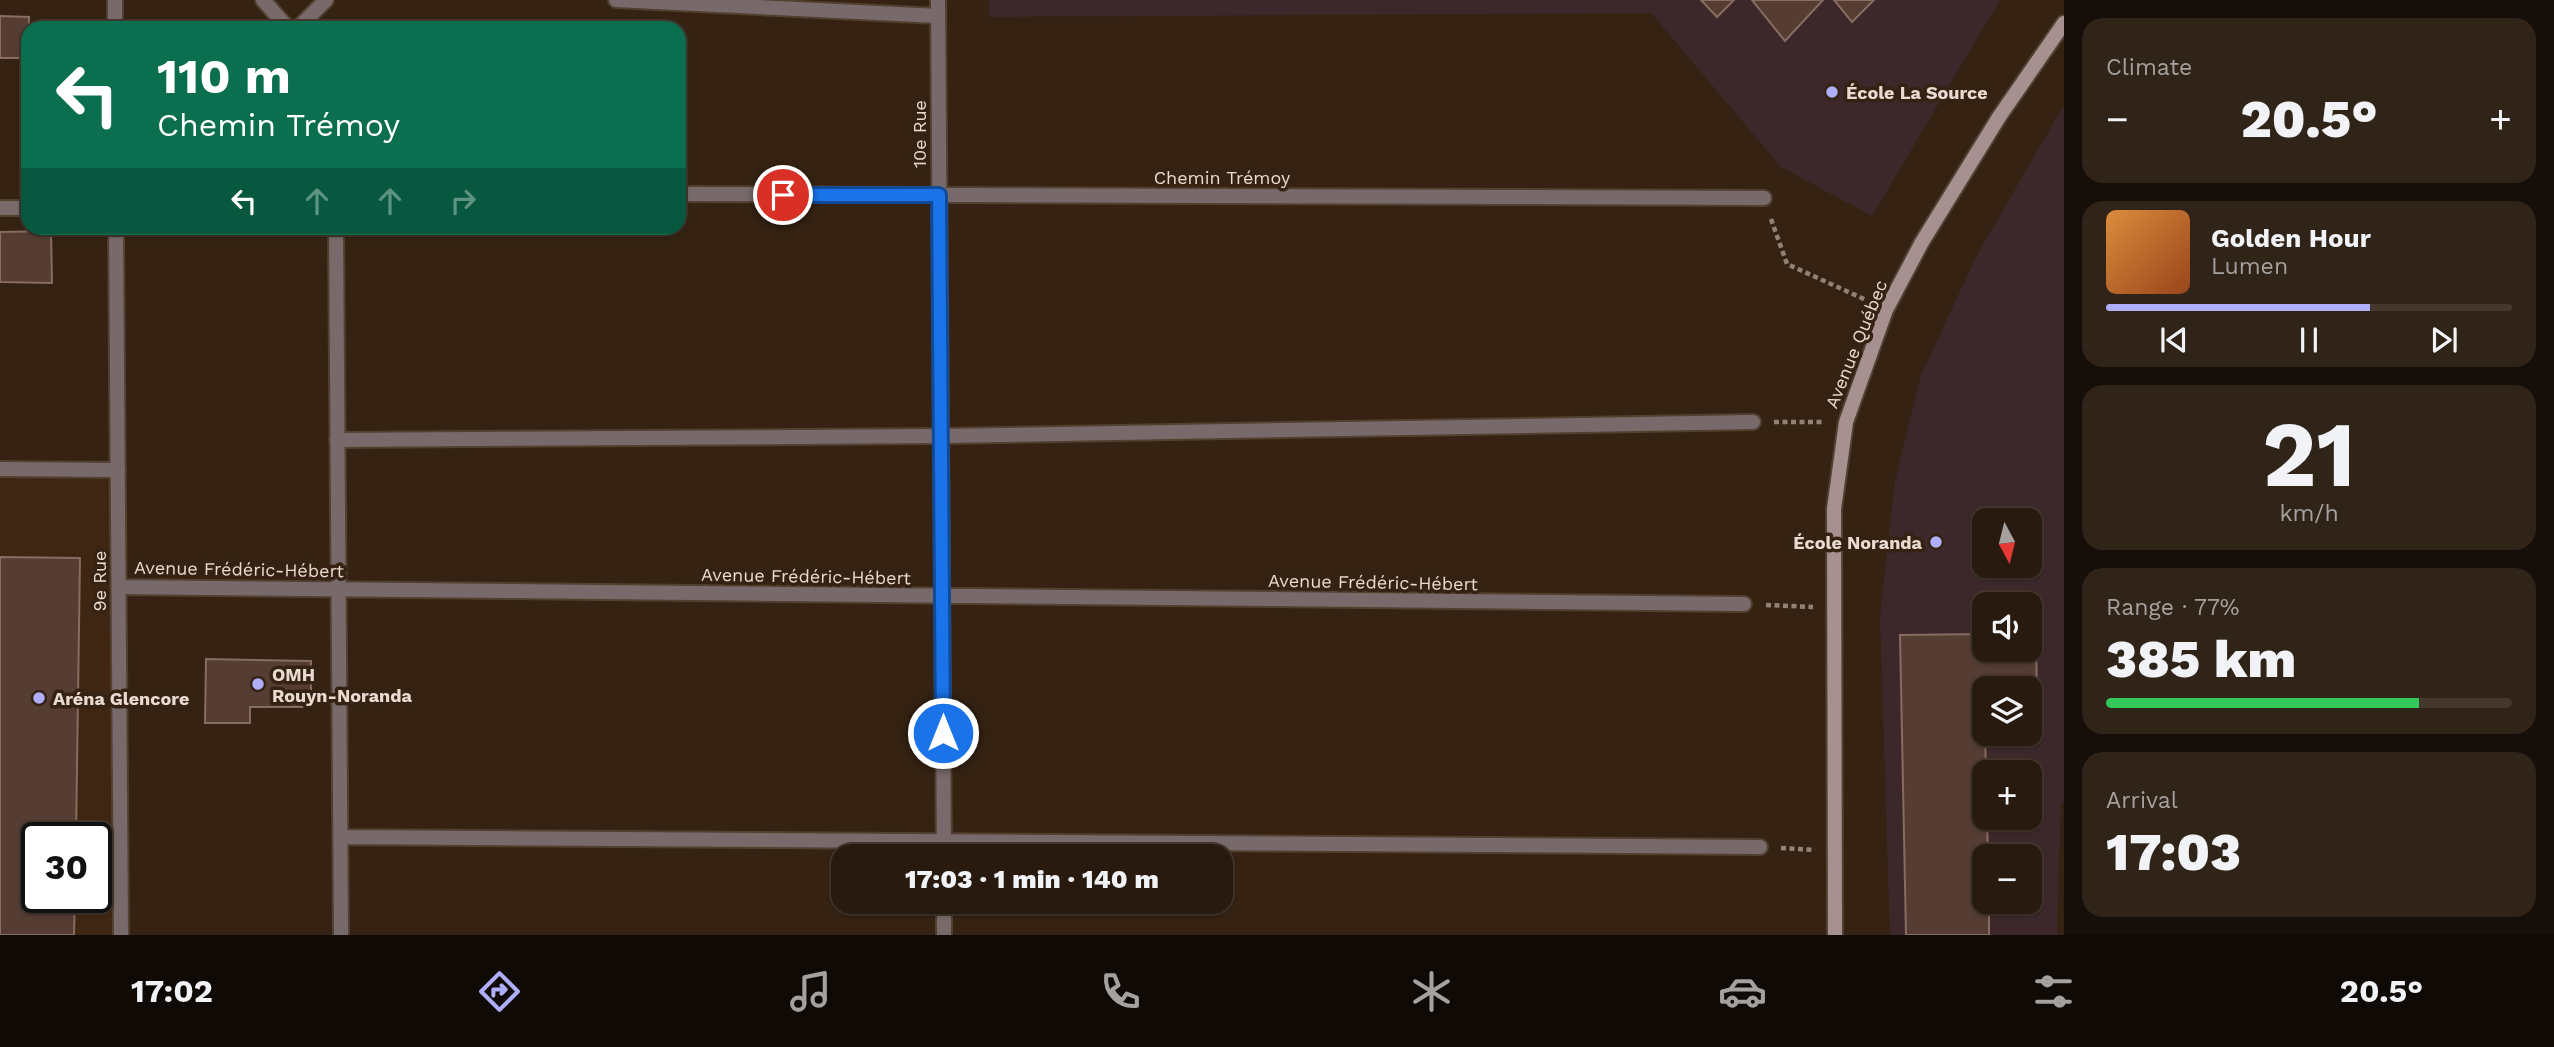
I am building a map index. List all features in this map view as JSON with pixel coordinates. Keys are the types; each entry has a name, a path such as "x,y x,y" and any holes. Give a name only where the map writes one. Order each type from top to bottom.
{"main road":[{"name":"Avenue Québec","path":"1835,935 1834,509 1846,422 1886,310 1922,242 1999,117 2064,23"}],"street":[{"path":"115,0 115,21"},
{"path":"263,0 282,21"},
{"path":"305,21 326,0"},
{"path":"616,0 938,16"},
{"name":"10e Rue","path":"938,0 944,844"},
{"name":"Chemin Trémoy","path":"686,194 1764,198"},
{"path":"0,208 21,208"},
{"name":"9e Rue","path":"116,235 121,935"},
{"path":"336,235 341,935"},
{"path":"337,440 941,436 1753,422"},
{"path":"0,469 118,470"},
{"name":"Avenue Frédéric-Hébert","path":"119,587 1744,604"},
{"path":"340,837 831,847"},
{"path":"1233,848 1759,847"},
{"path":"944,914 944,935"}],"path":[{"path":"1764,198 1787,264 1886,310"},
{"path":"1753,422 1846,422"},
{"path":"1744,604 1834,608"},
{"path":"1759,847 1835,851"}],"shaded area":[{"name":"École La Source","path":"989,0 2000,0 1872,216 1781,167 1651,13 989,17"},
{"name":"École Noranda","path":"2064,105 2064,801 2061,805 2057,935 1890,935 1880,617 1894,486 1921,375 1977,255"},
{"path":"0,469 118,470 121,935 0,935"}],"building":[{"path":"1701,0 1734,0 1717,17"},
{"path":"1752,0 1823,0 1785,41"},
{"path":"1834,0 1874,0 1852,22"},
{"path":"0,16 29,17 29,21 21,21 21,58 0,58"},
{"path":"0,232 51,235 52,283 0,282"},
{"name":"Aréna Glencore","path":"0,557 80,558 76,822 21,822 21,913 75,913 74,935 0,935"},
{"name":"Aréna Glencore","path":"0,557 80,558 76,822 21,822 21,913 75,913 74,935 0,935"},
{"path":"1972,634 1972,662 2036,662 2037,676 1972,676 1972,746 1985,746 1986,760 1972,760 1972,830 1987,830 1988,844 1972,844 1972,914 1989,914 1989,935 1906,935 1900,635"},
{"name":"OMH Rouyn-Noranda","path":"206,659 311,661 311,707 250,707 250,723 205,723"}],"place":[{"name":"École La Source","path":"1832,92"},
{"name":"École Noranda","path":"1936,542"},
{"name":"OMH Rouyn-Noranda","path":"258,684"},
{"name":"Aréna Glencore","path":"39,698"}],"route":[{"path":"783,195 939,195 943,733"}]}
